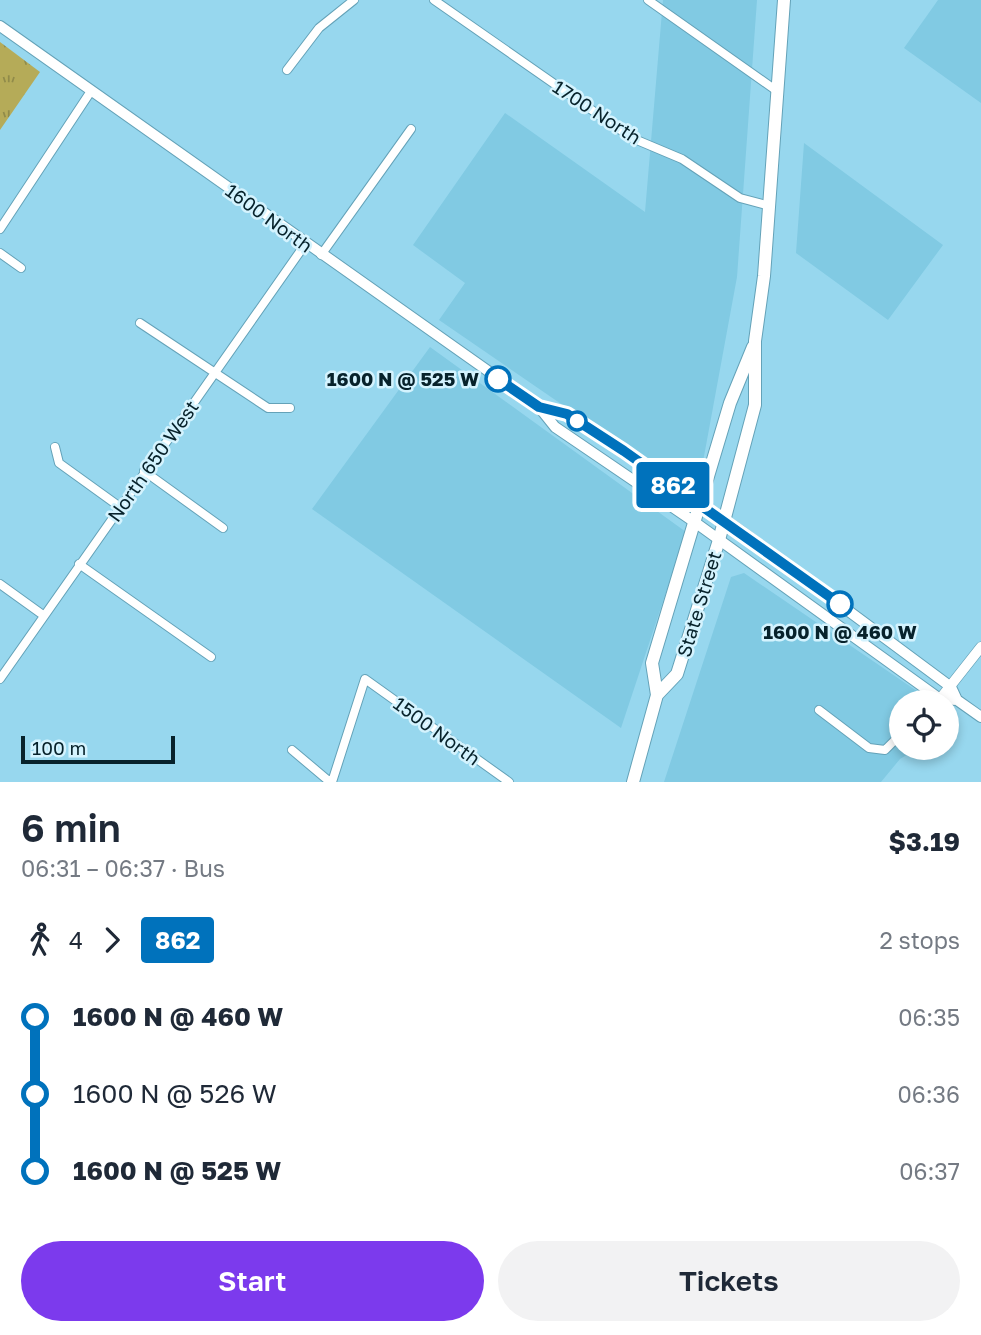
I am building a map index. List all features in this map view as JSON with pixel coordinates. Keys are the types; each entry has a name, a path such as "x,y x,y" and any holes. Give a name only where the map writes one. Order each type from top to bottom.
{"main road":[{"name":"State Street","path":"657,695 677,674 719,540 755,405 755,341 770,206 783,0"},
{"name":"1600 North","path":"0,26 539,407 555,427 696,523 925,690"},
{"name":"State Street","path":"634,782 657,695 652,663 730,403 755,341"},
{"name":"1600 North","path":"539,407 567,414 701,504 952,690"},
{"name":"1600 North","path":"959,701 981,717"}],"street":[{"path":"287,70 319,28 354,0"},
{"name":"1700 North","path":"434,0 632,138 682,159 740,198 770,206"},
{"path":"648,0 777,92"},
{"path":"0,229 91,91"},
{"path":"321,255 411,130"},
{"name":"North 650 West","path":"0,679 306,243"},
{"path":"0,253 21,268"},
{"path":"140,323 268,408 289,408"},
{"path":"55,447 59,463 120,507"},
{"path":"144,471 223,528"},
{"path":"79,564 211,657"},
{"path":"0,584 43,615"},
{"path":"948,690 981,647"},
{"name":"1500 North","path":"331,782 365,679 509,782"},
{"path":"819,710 873,750 885,750 889,746"},
{"path":"292,750 331,782"}],"shaded area":[{"path":"663,0 757,0 737,277 700,478 691,489 685,489 439,320 465,283 413,245 505,113 645,212"},
{"path":"938,0 981,0 981,103 904,48"},
{"path":"804,143 943,245 888,320 796,253"},
{"path":"430,347 686,532 621,728 312,509"},
{"path":"744,573 915,690 889,690 889,760 899,760 881,782 664,782 731,577"}],"green space":[{"path":"0,42 40,72 0,130"}],"bus line":[{"name":"862","path":"498,379 539,407 567,414 624,451 743,532 840,604"}],"place":[{"name":"1600 N @ 525 W","path":"498,379"},
{"name":"1600 N @ 460 W","path":"840,604"}]}
